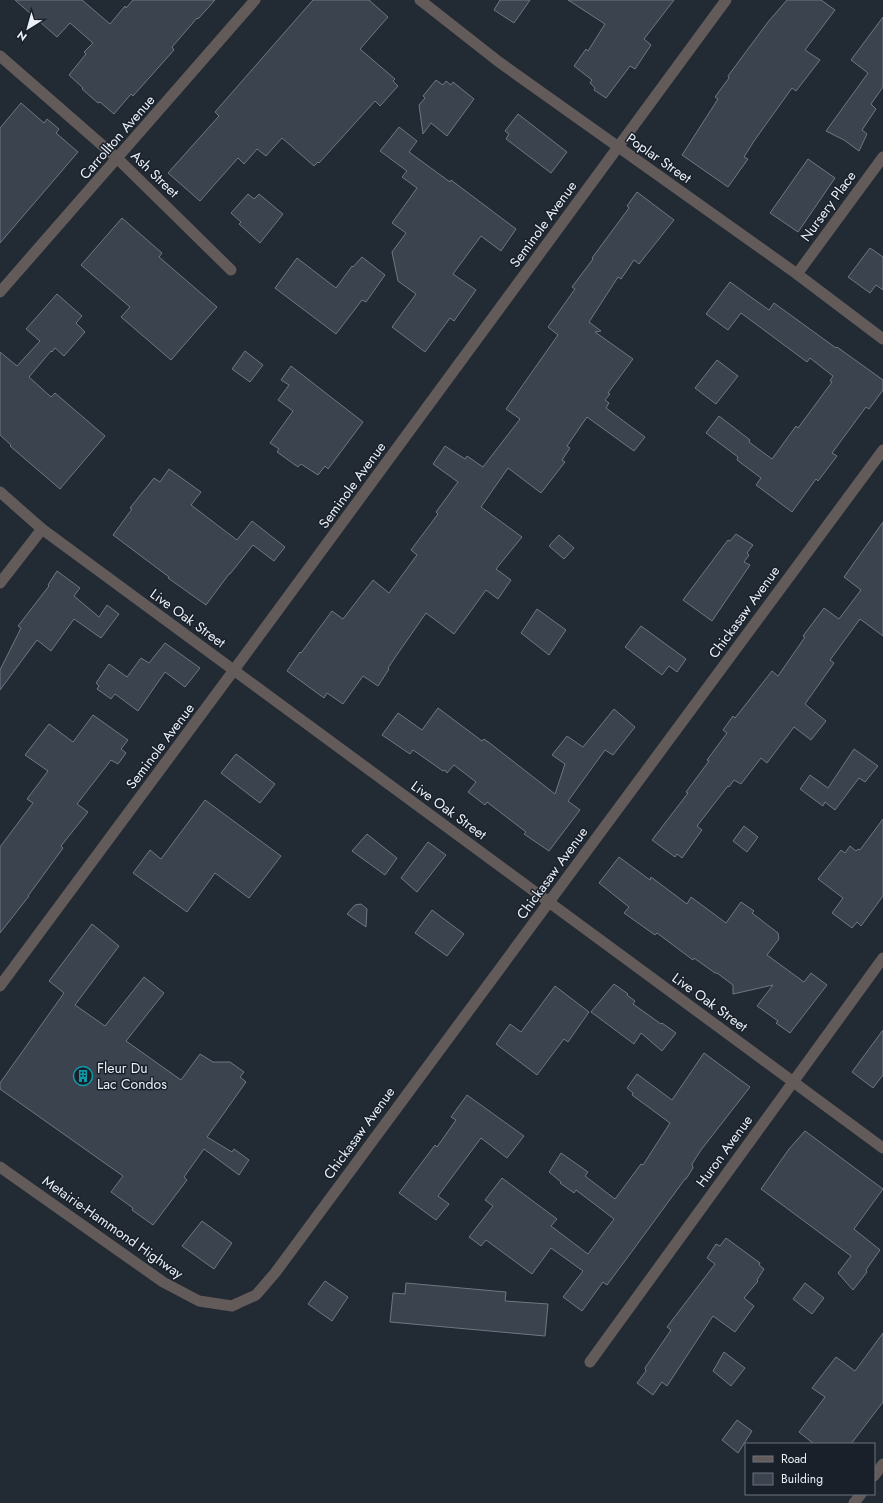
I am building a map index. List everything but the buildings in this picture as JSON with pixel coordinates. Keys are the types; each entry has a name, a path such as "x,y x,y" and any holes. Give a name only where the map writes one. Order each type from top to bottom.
{"street":[{"name":"Carrollton Avenue","path":"0,292 118,159 255,0"},
{"name":"Poplar Street","path":"420,0 499,62 797,274 883,339"},
{"name":"Seminole Avenue","path":"0,986 726,0"},
{"name":"Ash Street","path":"0,56 118,159 231,270"},
{"name":"Nursery Place","path":"797,274 883,157"},
{"name":"Chickasaw Avenue","path":"236,1304 256,1294 274,1273 883,450"},
{"name":"Live Oak Street","path":"0,492 42,529 883,1148"},
{"path":"0,583 42,529"},
{"name":"Huron Avenue","path":"590,1362 883,958"},
{"name":"Metairie-Hammond Highway","path":"0,1167 163,1282 199,1301 232,1306 236,1304"},
{"path":"875,1475 883,1464"},
{"path":"854,1503 860,1495"}],"place":[{"name":"Fleur Du Lac Condos","path":"83,1076"}]}
